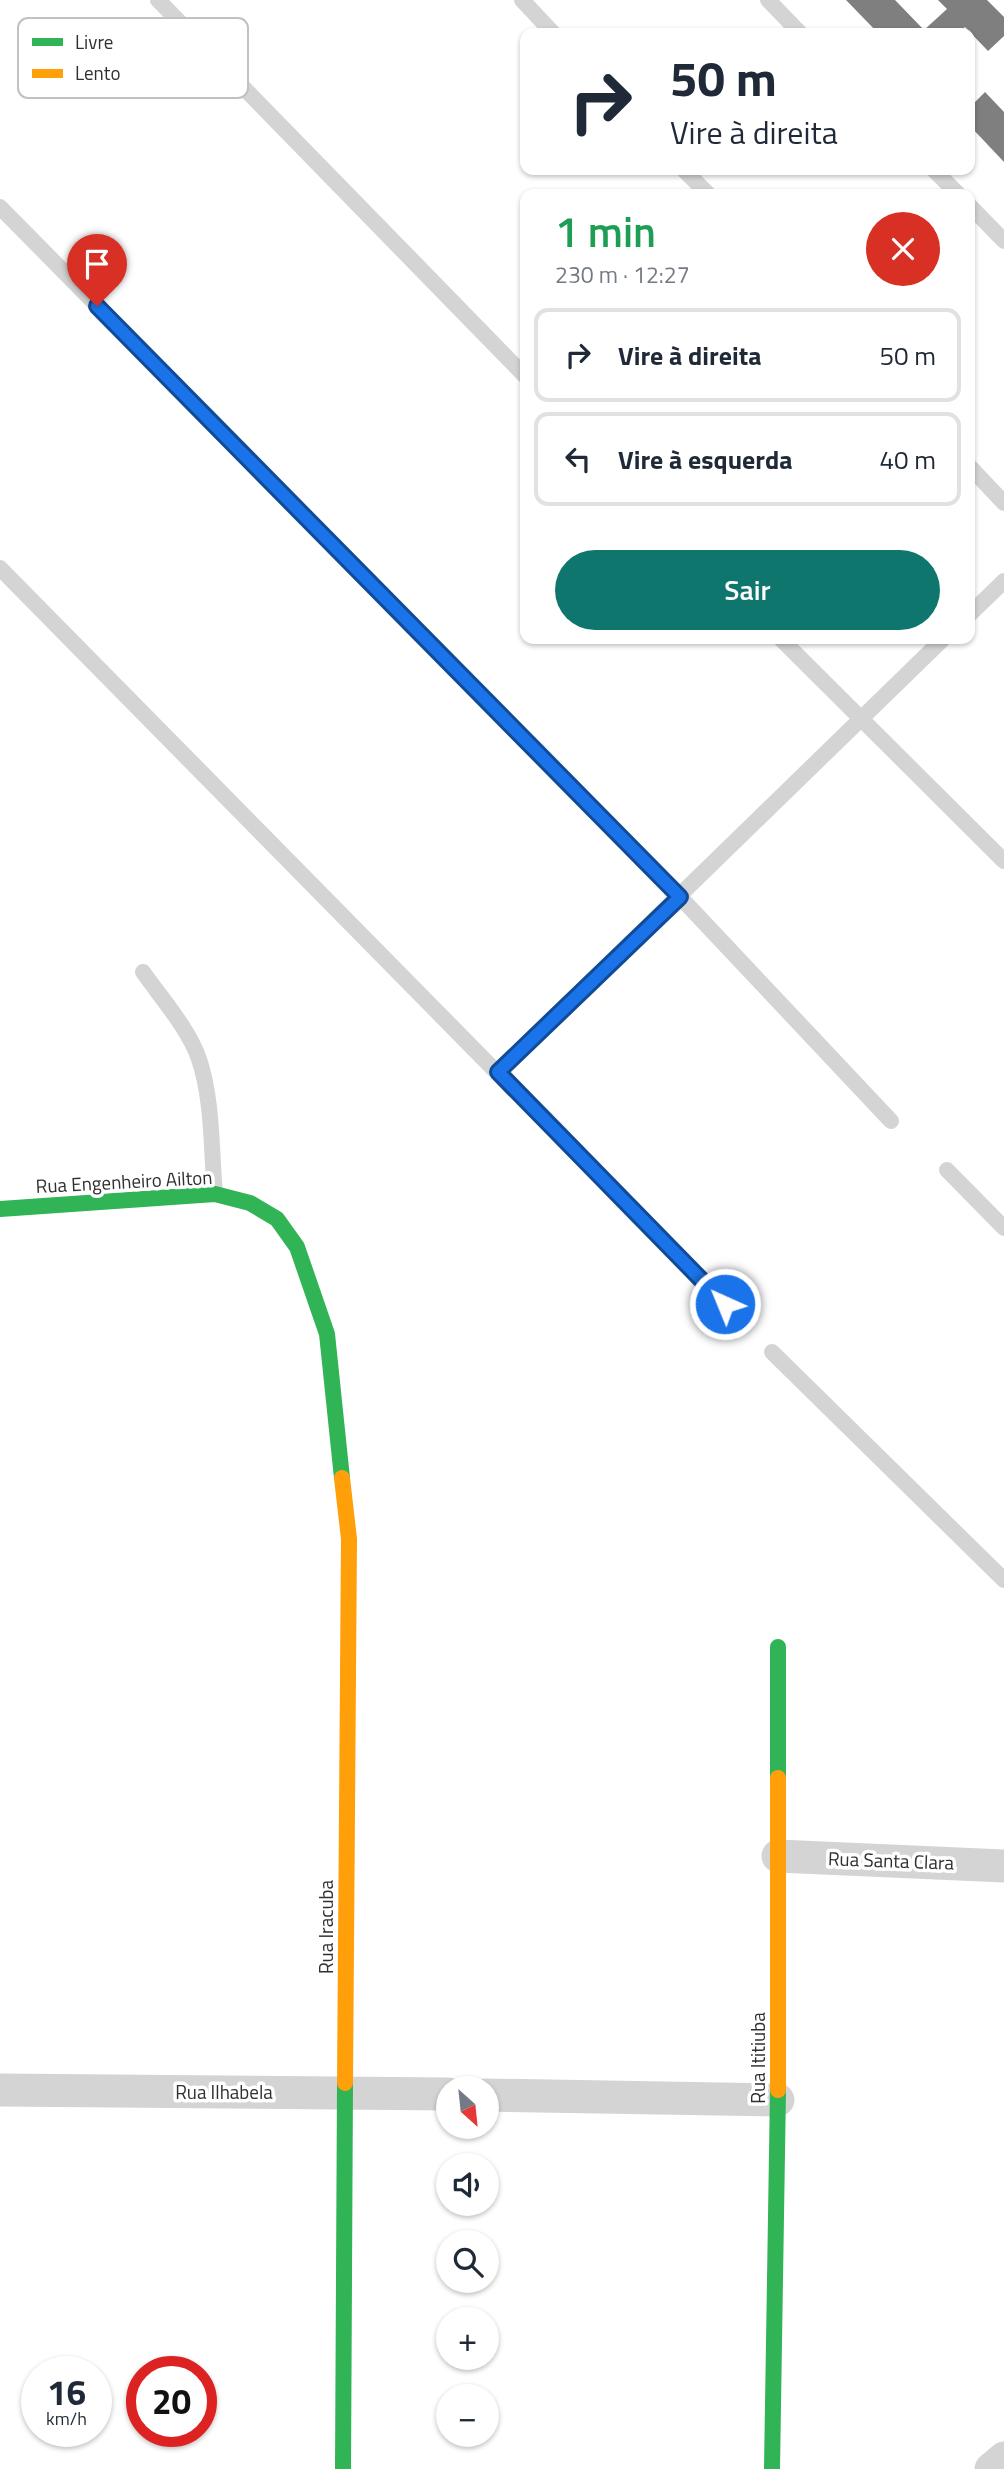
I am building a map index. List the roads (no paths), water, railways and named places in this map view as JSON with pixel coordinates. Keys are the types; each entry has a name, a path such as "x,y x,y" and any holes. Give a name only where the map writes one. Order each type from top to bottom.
{"street":[{"name":"Rua Engenheiro Ailton","path":"0,1209 215,1194 250,1203 277,1219 297,1247 327,1334 334,1386"},
{"name":"Rua Iracuba","path":"334,1386 349,1539 343,2469"},
{"name":"Rua Ititiuba","path":"772,2469 778,2100 778,1647"},
{"name":"Rua Santa Clara","path":"778,1856 1004,1866"},
{"name":"Rua Ilhabela","path":"0,2090 436,2094"},
{"path":"499,2095 778,2100"},
{"path":"991,2469 1004,2458"}],"lane":[{"path":"158,0 176,18"},
{"path":"522,0 549,28"},
{"path":"768,0 795,28"},
{"path":"248,92 520,371"},
{"path":"689,175 703,189"},
{"path":"939,175 953,189"},
{"path":"0,207 680,897 891,1121"},
{"path":"975,211 1004,241"},
{"path":"975,472 1004,503"},
{"path":"0,568 725,1304"},
{"path":"975,609 1004,581"},
{"path":"786,644 1004,861"},
{"path":"498,1072 938,644"},
{"path":"144,972 185,1032 198,1058 207,1096 215,1194"},
{"path":"947,1170 1004,1228"},
{"path":"772,1352 1004,1580"}]}
